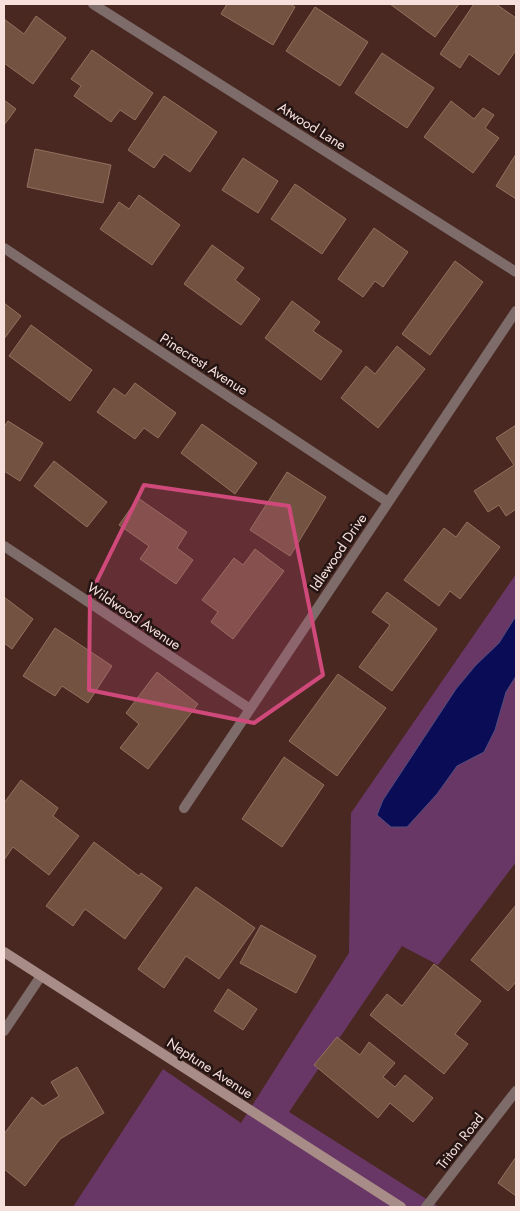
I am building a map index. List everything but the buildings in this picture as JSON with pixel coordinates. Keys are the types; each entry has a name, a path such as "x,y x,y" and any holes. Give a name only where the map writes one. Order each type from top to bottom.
{"street":[{"name":"Atwood Lane","path":"94,4 516,272"},
{"name":"Pinecrest Avenue","path":"4,248 388,502"},
{"name":"Idlewood Drive","path":"184,808 516,311"},
{"name":"Wildwood Avenue","path":"4,546 250,709"},
{"name":"Neptune Avenue","path":"4,952 401,1207"},
{"path":"4,1031 41,976"},
{"name":"Triton Road","path":"426,1207 516,1091"}],"highlighted area":[{"path":"144,485 289,506 323,675 254,723 89,690 90,595"}],"shaded area":[{"path":"516,574 516,862 438,965 402,946 289,1112 439,1207 73,1207 163,1069 241,1123 349,953 351,813"},
{"path":"516,616 516,676 506,692 495,730 484,752 457,766 437,794 407,827 391,827 377,815 383,800 456,689 475,666 499,643"}]}
